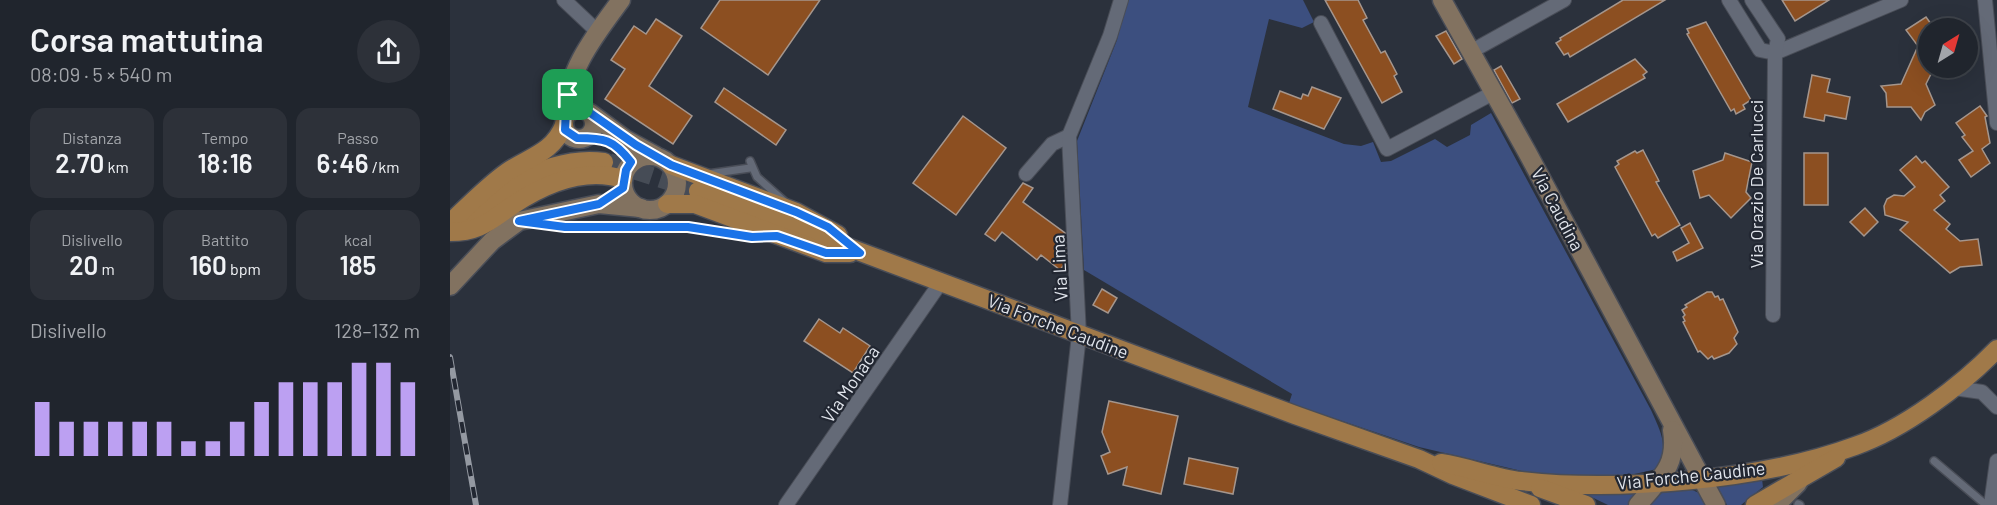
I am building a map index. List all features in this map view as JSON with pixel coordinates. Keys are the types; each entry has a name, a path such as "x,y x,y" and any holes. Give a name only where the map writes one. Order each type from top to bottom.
{"main road":[{"path":"450,223 507,172 556,142 565,121 578,66 598,32 621,0"},
{"name":"Via Caudina","path":"1442,0 1472,51 1716,505"},
{"path":"572,85 594,125 586,137"},
{"path":"565,121 577,108 588,112 625,139 701,183 796,212 828,227 860,253"},
{"path":"565,121 572,137 586,137 612,143 631,162"},
{"path":"599,204 623,183 631,162 639,157 664,161 675,173 676,190 667,204"},
{"path":"450,230 472,219 526,178 549,168 578,162 609,162"},
{"path":"450,230 476,230 516,203 579,175 595,173 623,183 633,204 641,208"},
{"name":"Via Forche Caudine","path":"701,183 860,253 1419,459 1453,475 1531,505"},
{"path":"450,286 500,234 519,221 599,204 650,210 667,204 686,203 704,207 826,253 860,253"},
{"name":"Via Forche Caudine","path":"1755,505 1799,482 1954,388 1997,349"},
{"name":"Via Caudina","path":"1638,505 1669,467 1675,450 1671,420"},
{"name":"Via Forche Caudine","path":"1419,459 1458,465 1519,480 1566,484 1656,483 1781,466 1855,446"},
{"path":"1519,480 1586,505"},
{"path":"1776,505 1799,482"}],"street":[{"path":"564,0 598,32"},
{"name":"Via Lima","path":"1060,505 1080,335 1069,136 1110,36 1120,0"},
{"path":"1472,51 1564,0"},
{"path":"1729,0 1760,50 1775,53 1900,0"},
{"name":"Via Orazio De Carlucci","path":"1752,0 1778,39 1775,53 1773,315"},
{"path":"1985,0 1997,123"},
{"path":"1322,23 1387,148 1493,93"},
{"path":"1026,174 1052,144 1069,136"},
{"name":"Via Monaca","path":"786,505 941,282"},
{"path":"1954,388 1982,392 1997,407"},
{"path":"1991,505 1997,461"}],"lane":[{"path":"701,183 750,164 757,177 796,212"},
{"path":"519,221 565,227 688,227 752,237 777,236"},
{"path":"1934,461 1986,505"}],"shaded area":[{"path":"1126,0 1303,0 1314,22 1302,28 1269,19 1248,107 1344,144 1361,146 1373,142 1381,162 1391,161 1435,139 1447,147 1470,135 1471,125 1491,113 1651,410 1663,446 1661,461 1657,469 1630,475 1548,477 1419,447 1289,403 1292,394 1084,270 1077,141 1117,40"},
{"path":"1762,479 1763,487 1741,505 1727,505 1716,484"},
{"path":"1690,489 1706,496 1712,505 1645,505 1664,490"},
{"path":"1636,490 1639,494 1628,505 1608,505 1581,492"}],"building":[{"path":"720,0 820,0 768,75 701,28"},
{"path":"1325,0 1358,0 1367,18 1363,20 1381,53 1385,51 1397,74 1394,76 1402,92 1382,103"},
{"path":"1623,0 1665,0 1570,57 1568,53 1564,55 1556,43 1561,40 1560,38"},
{"path":"1782,0 1829,0 1795,21"},
{"path":"656,19 682,36 649,86 692,116 673,144 605,99 625,69 611,60 634,26 646,34"},
{"path":"1706,22 1751,100 1743,105 1745,109 1736,114 1734,109 1731,111 1687,34 1689,33 1687,29"},
{"path":"1918,22 1918,46 1906,30"},
{"path":"1446,31 1462,59 1454,64 1436,36"},
{"path":"1918,46 1918,78 1929,78 1926,84 1935,105 1925,112 1921,120 1911,107 1887,107 1886,93 1881,86 1901,84"},
{"path":"1635,59 1647,72 1643,75 1645,78 1568,122 1557,104"},
{"path":"1501,66 1520,99 1512,103 1494,70"},
{"path":"1812,75 1830,79 1827,92 1850,97 1846,119 1825,115 1824,121 1804,117"},
{"path":"1312,87 1341,98 1324,129 1273,109 1280,91 1301,99 1303,94 1308,96"},
{"path":"724,88 786,130 776,145 715,102"},
{"path":"1980,106 1987,116 1985,117 1990,143 1982,149 1990,163 1971,177 1959,160 1973,151 1962,137 1965,135 1956,123"},
{"path":"963,116 1006,148 956,215 913,183"},
{"path":"1643,150 1659,181 1656,182 1680,225 1658,238 1655,234 1652,236 1615,167 1619,164 1617,161 1635,151 1637,153"},
{"path":"1725,153 1752,162 1746,192 1751,198 1731,218 1709,195 1700,198 1693,171 1723,160"},
{"path":"1804,153 1828,153 1828,205 1804,205"},
{"path":"1916,156 1922,163 1925,161 1949,187 1940,195 1945,201 1934,210 1950,224 1946,229 1960,241 1978,239 1982,265 1960,267 1950,273 1900,230 1908,222 1885,215 1884,206 1887,199 1894,195 1904,196 1915,187 1900,170"},
{"path":"1023,183 1033,188 1023,202 1065,233 1066,262 1060,270 1041,255 1037,260 1002,232 995,241 985,234"},
{"path":"1865,208 1878,222 1864,236 1850,222"},
{"path":"1690,223 1703,248 1677,261 1673,252 1689,243 1681,228"},
{"path":"1102,289 1117,298 1108,313 1093,305"},
{"path":"1707,292 1712,292 1720,300 1723,299 1738,332 1734,338 1737,344 1729,353 1714,359 1712,356 1708,359 1700,351 1698,352 1683,322 1685,315 1682,310 1687,307 1685,305"},
{"path":"819,319 840,333 843,328 870,346 853,373 804,341"},
{"path":"1109,401 1178,416 1161,494 1123,485 1127,467 1108,474 1101,456 1110,452 1102,432"},
{"path":"1189,458 1238,468 1233,494 1184,484"}],"tunnel":[{"path":"609,162 698,191"}],"railway":[{"path":"450,357 476,505"}],"route":[{"path":"572,85 580,103 586,110 625,139 671,165 703,175 796,212 828,227 860,253 826,253 777,236 752,237 688,227 591,225 565,227 519,221 599,204 623,188 623,179 631,162 620,148 604,140 572,137 565,130 568,95 572,85"}]}
